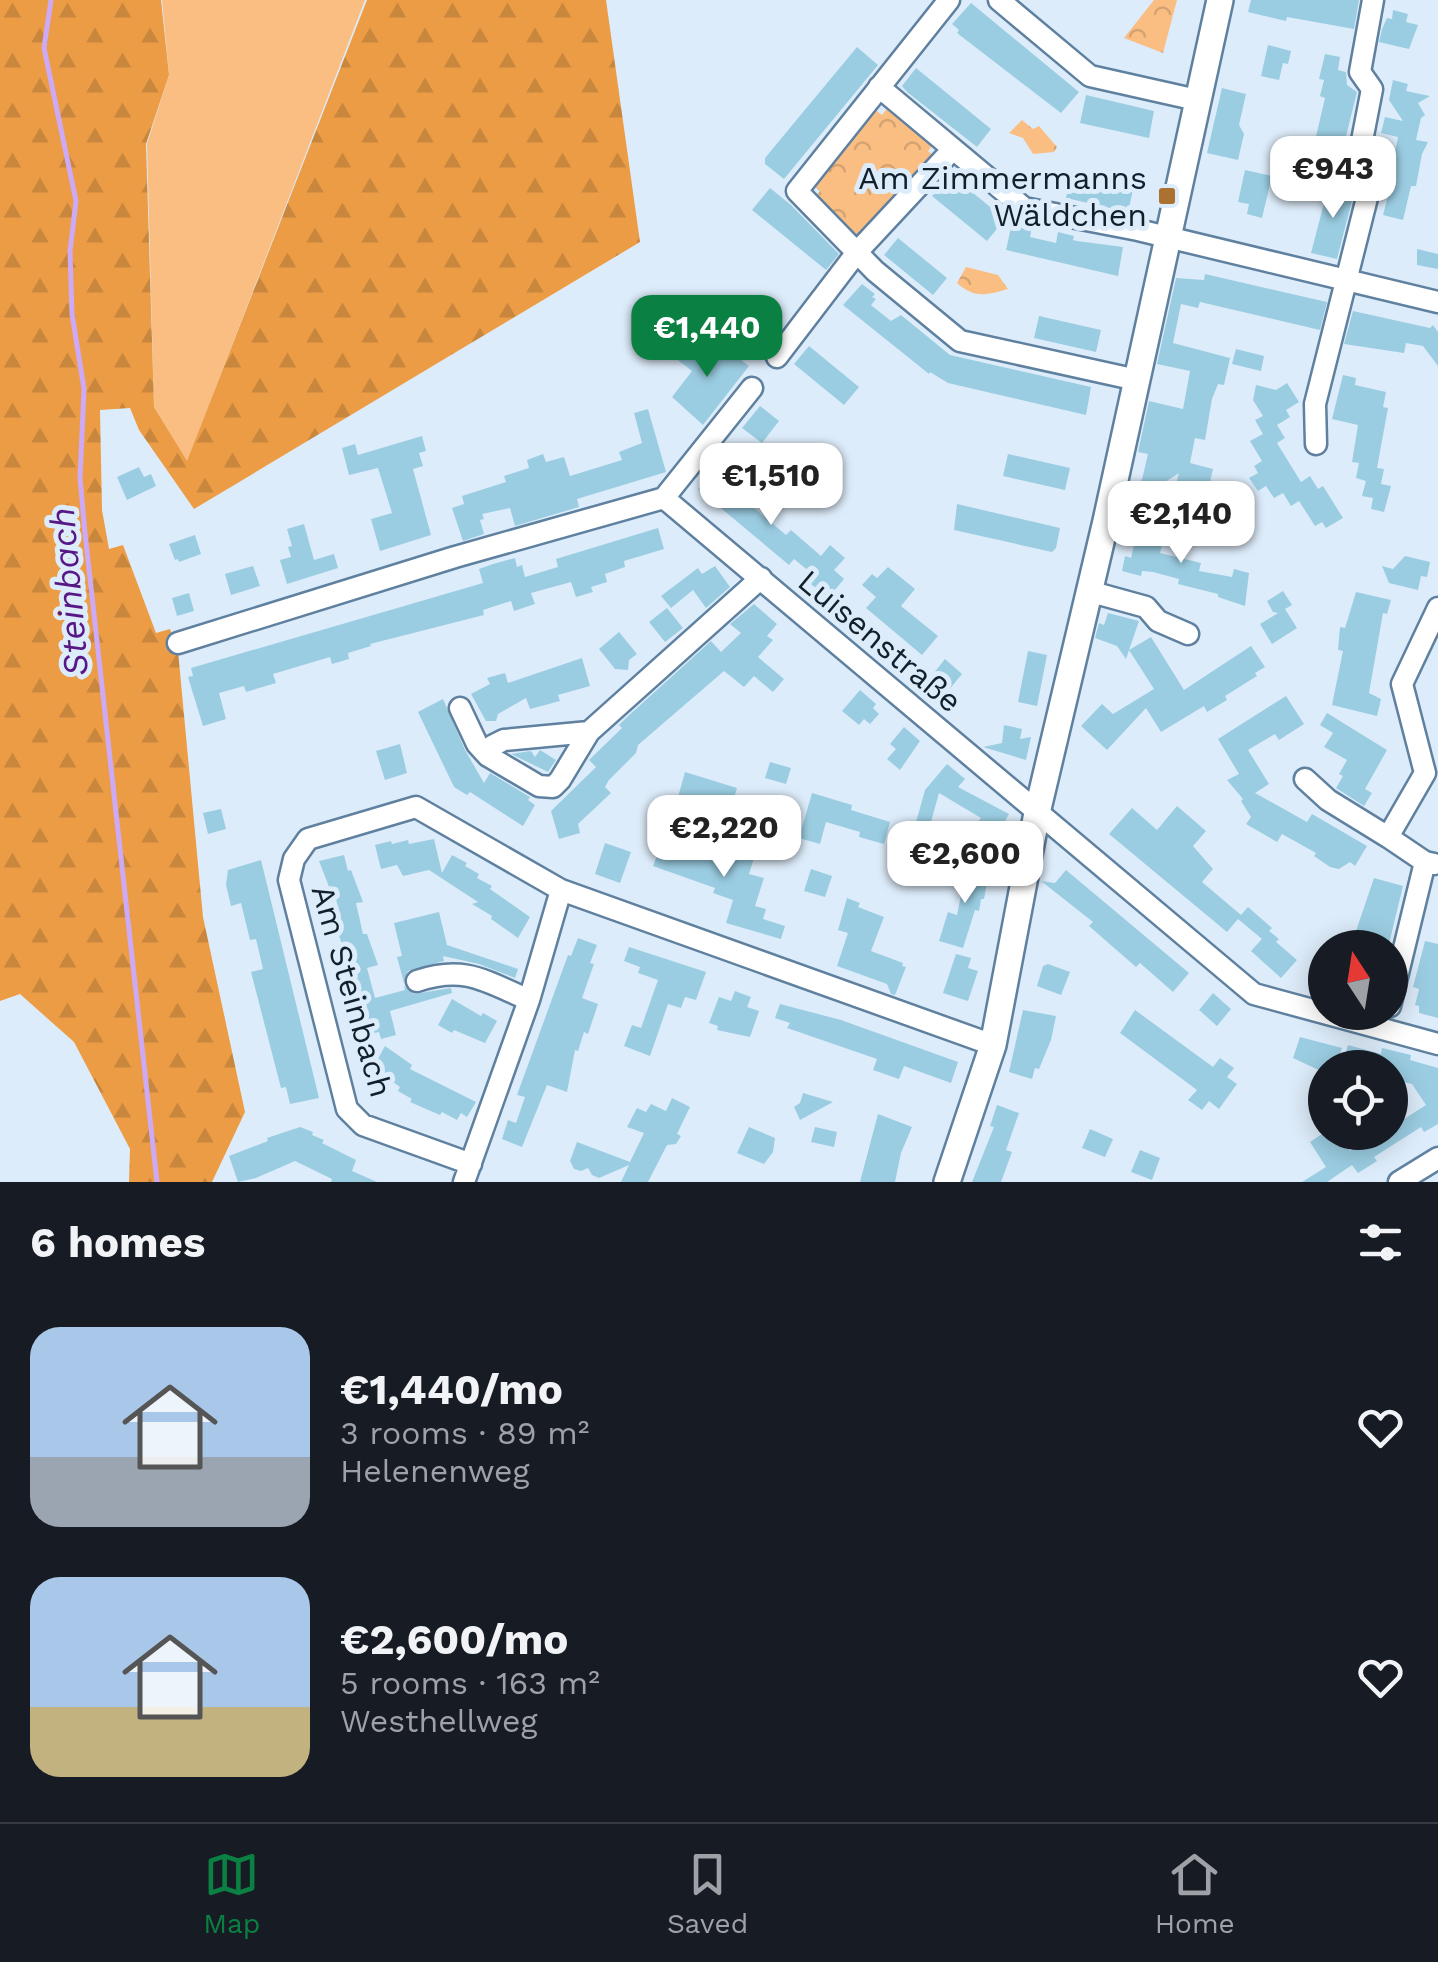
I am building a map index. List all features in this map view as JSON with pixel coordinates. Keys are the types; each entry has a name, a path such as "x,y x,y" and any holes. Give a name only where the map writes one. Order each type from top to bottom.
{"street":[{"path":"949,0 797,191 876,271 960,340 1137,380"},
{"path":"999,0 1090,76 1197,100"},
{"path":"947,1182 993,1045 1036,814 1220,0"},
{"path":"1316,444 1315,404 1375,166 1360,151 1372,89 1360,72 1373,0"},
{"path":"879,87 1024,208 1438,302"},
{"path":"777,357 858,250 953,150"},
{"path":"178,643 664,498 752,388"},
{"name":"Luisenstraße","path":"664,498 1254,994 1308,1003"},
{"path":"460,708 477,744 488,756 539,786 552,787 589,732 761,578"},
{"path":"1088,590 1146,607 1158,621 1188,634"},
{"path":"1388,836 1425,773 1402,684 1438,608"},
{"path":"488,756 492,746 504,740 589,732"},
{"path":"1305,779 1328,800 1432,863 1408,946"},
{"name":"Am Steinbach","path":"467,1173 363,1125 347,1109 289,880 294,860 308,840 416,808 561,890 993,1045"},
{"path":"467,1173 528,1000 561,890"},
{"path":"417,981 441,973 463,973 528,1000"},
{"name":"Luisenstraße","path":"1408,1027 1438,1044"},
{"path":"1399,1182 1438,1158"}],"green space":[{"path":"0,0 161,0 169,75 146,144 154,407 187,461 367,0 606,0 640,242 194,509 139,430 130,408 100,410 102,510 109,549 123,545 156,633 170,629 178,651 203,917 245,1112 212,1182 129,1182 130,1149 74,1042 20,994 0,1001"},
{"path":"162,0 365,0 187,462 154,407 147,144 169,75"},
{"path":"1154,0 1177,0 1163,53 1124,38"},
{"path":"889,106 934,143 928,151 934,156 871,234 864,228 858,235 814,199 820,191 812,184 873,108 882,115"},
{"path":"1022,120 1033,129 1039,126 1057,147 1054,152 1033,154 1023,138 1009,133"},
{"path":"966,267 998,275 1008,289 987,294 970,292 957,283"}],"building":[{"path":"1251,0 1359,0 1354,29 1248,12"},
{"path":"971,3 1079,92 1061,113 957,33 959,30 952,24"},
{"path":"1393,10 1408,14 1406,22 1418,25 1409,49 1379,42"},
{"path":"1268,45 1291,51 1279,80 1261,76"},
{"path":"857,47 878,65 784,179 765,164 765,158"},
{"path":"1325,54 1340,57 1338,70 1346,72 1347,85 1357,92 1335,181 1307,175 1325,98 1320,96 1324,80 1319,79"},
{"path":"916,68 991,129 977,147 902,86"},
{"path":"1393,80 1408,84 1406,91 1430,96 1418,103 1425,115 1416,140 1428,142 1403,220 1383,215 1395,169 1398,137 1381,133 1385,117 1403,121 1389,100"},
{"path":"1222,88 1246,94 1239,125 1244,134 1238,160 1207,153"},
{"path":"1086,95 1154,111 1149,138 1080,123"},
{"path":"1245,170 1272,176 1262,218 1247,214 1249,204 1238,202"},
{"path":"951,175 1005,219 987,241 932,196"},
{"path":"1071,176 1133,190 1128,212 1066,198"},
{"path":"1329,184 1355,189 1337,259 1311,253"},
{"path":"770,188 839,254 826,270 752,210"},
{"path":"1012,223 1032,227 1030,237 1056,243 1058,232 1074,236 1077,241 1123,247 1118,276 1006,250"},
{"path":"898,238 947,278 933,295 884,255"},
{"path":"1417,249 1438,254 1438,269 1417,265"},
{"path":"1205,274 1327,302 1320,330 1200,302 1198,308 1181,304 1173,343 1230,358 1224,385 1218,384 1212,399 1205,440 1195,438 1190,463 1213,469 1208,490 1192,486 1190,495 1174,492 1179,473 1153,490 1144,488 1141,484 1148,454 1138,452 1149,401 1183,409 1190,371 1157,364 1176,278 1204,280"},
{"path":"862,284 875,294 871,305 891,321 901,315 950,355 1091,387 1086,415 948,383 929,374 843,305"},
{"path":"1353,311 1430,328 1433,325 1438,332 1438,366 1423,346 1406,343 1404,353 1344,344"},
{"path":"1039,316 1101,330 1096,352 1034,338"},
{"path":"686,342 709,360 721,345 749,366 703,425 672,397 692,371 674,357"},
{"path":"809,346 859,387 844,405 794,364"},
{"path":"1236,349 1264,356 1261,371 1232,364"},
{"path":"1343,375 1356,378 1355,385 1386,392 1383,407 1388,408 1377,468 1384,469 1381,484 1391,486 1384,512 1371,509 1373,498 1362,496 1366,481 1356,478 1359,463 1352,462 1358,425 1332,419"},
{"path":"1287,383 1299,402 1286,410 1290,417 1277,425 1285,438 1277,443 1301,482 1310,476 1318,489 1323,486 1343,518 1326,528 1322,522 1315,526 1299,501 1291,506 1283,493 1274,498 1266,486 1258,491 1249,478 1258,473 1254,466 1262,461 1250,441 1263,434 1255,420 1263,416 1253,400 1256,385 1276,390"},
{"path":"760,406 779,421 762,443 742,428"},
{"path":"648,409 666,472 577,499 579,507 515,526 510,508 482,514 484,534 463,541 452,508 464,504 462,496 506,482 504,476 529,468 527,460 543,454 546,462 564,457 570,476 622,460 619,452 642,443 634,413"},
{"path":"422,436 426,451 419,453 423,466 413,469 431,535 380,551 371,519 392,513 378,468 349,475 342,448 355,444 358,455"},
{"path":"1008,454 1070,468 1065,490 1003,476"},
{"path":"721,462 739,478 744,473 760,487 747,502 786,535 791,530 821,556 830,545 845,558 834,570 844,579 828,598 811,584 816,577 794,559 789,565 698,489"},
{"path":"139,467 144,477 151,474 156,486 127,500 117,477"},
{"path":"957,504 1060,528 1056,548 1052,552 954,530"},
{"path":"1140,518 1167,525 1160,553 1201,563 1199,571 1232,577 1234,569 1249,573 1245,606 1178,584 1179,579 1153,572 1142,571 1141,576 1122,571 1125,556 1131,558"},
{"path":"304,524 314,560 334,554 338,568 287,584 280,560 291,557 287,529"},
{"path":"658,528 664,549 624,561 625,567 605,574 607,582 591,587 593,592 576,597 571,582 531,593 535,604 514,611 511,601 483,610 484,615 370,644 348,653 349,659 332,664 330,657 273,674 276,683 246,692 244,686 219,693 226,719 203,726 188,677 193,676 191,668 483,583 479,569 493,564 515,558 525,577 558,567 556,559"},
{"path":"195,535 201,554 175,560 169,544"},
{"path":"1405,556 1430,562 1427,577 1421,576 1418,590 1389,583 1382,566 1393,569"},
{"path":"253,566 260,586 231,595 225,574"},
{"path":"715,566 730,587 706,608 693,590 671,608 661,596 698,568 702,574"},
{"path":"888,567 915,589 901,606 938,636 922,655 866,608 876,597 862,585 872,574 877,578"},
{"path":"1283,591 1292,605 1285,609 1297,628 1272,644 1260,624 1278,613 1273,612 1267,601"},
{"path":"1356,592 1391,600 1387,614 1383,613 1369,693 1381,699 1377,716 1332,705 1343,651 1338,650 1340,627 1345,628"},
{"path":"189,593 194,611 177,616 172,598"},
{"path":"754,604 777,624 767,636 773,640 758,657 784,679 773,692 754,676 744,687 724,671 638,745 636,753 605,787 611,793 578,824 580,833 559,839 551,811 596,767 589,760 622,728 619,725 627,717 711,641 721,652 741,633 730,624"},
{"path":"667,608 683,628 665,642 649,622"},
{"path":"1108,613 1139,621 1126,659 1117,646 1095,638 1099,623 1104,625"},
{"path":"619,632 637,654 629,660 628,670 615,669 599,649"},
{"path":"1151,637 1184,690 1251,646 1265,667 1225,696 1227,700 1207,712 1204,706 1161,732 1146,708 1107,750 1081,726 1102,704 1113,714 1154,689 1129,650"},
{"path":"1028,651 1047,655 1037,706 1018,702"},
{"path":"582,658 590,686 558,695 560,701 530,709 526,698 498,714 496,721 486,721 471,694 490,684 487,678 505,673 508,683"},
{"path":"945,659 962,674 944,696 927,682"},
{"path":"860,690 876,704 873,708 879,714 870,724 864,719 859,725 842,711"},
{"path":"1286,696 1304,724 1279,740 1275,734 1248,750 1269,784 1255,793 1307,822 1312,814 1367,846 1355,866 1350,862 1339,869 1330,867 1314,856 1316,853 1282,834 1277,842 1246,824 1251,817 1243,799 1227,780 1239,774 1218,739"},
{"path":"443,699 484,783 490,773 530,797 528,800 535,805 523,826 470,792 467,795 454,787 418,712"},
{"path":"1327,713 1387,750 1365,789 1372,793 1364,806 1336,788 1347,760 1324,747 1333,733 1320,725"},
{"path":"1004,725 1022,729 1020,739 1031,737 1026,760 983,747 1002,743"},
{"path":"904,727 920,741 900,770 887,759 896,749 890,744"},
{"path":"400,744 407,773 385,780 376,751"},
{"path":"540,750 556,760 548,772 511,754 531,751 535,757"},
{"path":"770,762 791,768 786,784 765,778"},
{"path":"947,764 965,779 958,787 1009,814 996,837 977,823 981,818 939,793 929,829 941,831 937,844 911,840 925,790"},
{"path":"685,772 737,788 729,813 678,797"},
{"path":"812,793 890,822 884,844 826,822 820,844 799,838"},
{"path":"1177,806 1206,831 1193,846 1213,869 1202,882 1241,915 1248,907 1272,928 1262,939 1238,919 1227,932 1109,834 1132,808 1157,830"},
{"path":"221,809 226,829 208,834 203,813"},
{"path":"723,835 758,845 749,874 764,878 755,906 766,909 763,919 785,926 781,939 726,923 733,900 713,893 715,888 653,866 663,840 716,859"},
{"path":"434,839 442,873 452,855 467,863 465,866 479,874 477,878 530,917 518,938 472,904 478,902 429,870 403,876 397,865 381,869 375,845"},
{"path":"605,843 631,852 620,883 595,874"},
{"path":"344,855 363,902 356,903 363,934 367,934 378,965 367,968 375,998 405,990 404,986 414,994 451,988 452,993 390,1011 396,1035 381,1039 379,1032 366,1035 362,1019 358,1020 354,1004 350,1004 346,988 358,986 350,955 346,956 335,924 342,923 334,891 331,892 319,861"},
{"path":"261,860 319,1098 290,1104 286,1087 281,1088 251,972 263,969 256,939 250,940 241,903 231,906 226,885 228,870"},
{"path":"960,866 989,872 984,899 979,911 975,910 963,948 939,941 948,912 957,915 964,881 957,880"},
{"path":"811,869 832,876 825,897 804,891"},
{"path":"1066,870 1189,973 1173,992 1140,963 1136,967 1089,926 1093,922 1041,881 1055,883"},
{"path":"1374,878 1403,886 1392,930 1356,930"},
{"path":"847,898 884,917 871,951 906,967 895,995 887,984 837,966 848,933 838,930"},
{"path":"439,912 447,945 518,969 515,978 443,956 444,961 408,971 404,983 394,923"},
{"path":"1269,931 1297,960 1281,978 1251,951"},
{"path":"578,938 597,945 582,998 598,1004 588,1034 584,1032 578,1051 575,1050 567,1092 547,1085 522,1147 502,1139 508,1120 516,1123 525,1097 517,1095 568,955 571,956"},
{"path":"1425,941 1438,944 1438,1018 1419,1013 1419,1006 1415,1005 1419,989 1413,987"},
{"path":"629,947 706,972 696,1000 685,997 681,1008 668,1004 650,1056 624,1046 632,1025 641,1028 658,980 638,973 640,967 624,961"},
{"path":"956,954 971,958 968,968 978,971 968,1001 943,993"},
{"path":"1048,964 1070,972 1061,995 1037,986 1043,966"},
{"path":"735,991 751,997 747,1007 759,1011 750,1037 717,1030 718,1026 709,1023 719,997 731,1001"},
{"path":"1213,993 1231,1009 1217,1026 1199,1010"},
{"path":"452,999 497,1021 485,1043 438,1025"},
{"path":"780,1004 841,1020 958,1062 951,1083 904,1066 899,1079 873,1070 877,1059 787,1028 790,1023 775,1018"},
{"path":"1023,1010 1056,1016 1051,1040 1032,1079 1009,1072"},
{"path":"1135,1010 1213,1067 1220,1058 1234,1068 1227,1077 1237,1084 1219,1109 1209,1101 1202,1110 1188,1100 1197,1090 1120,1033"},
{"path":"1300,1037 1342,1048 1308,1050 1308,1065 1293,1058"},
{"path":"385,1046 412,1065 410,1069 476,1102 467,1117 461,1113 457,1120 410,1102 412,1099 398,1091 400,1087 373,1068"},
{"path":"1408,1054 1410,1060 1438,1068 1438,1124 1424,1132 1421,1127 1408,1135 1408,1116 1426,1105 1408,1083"},
{"path":"803,1093 833,1102 800,1120 794,1107"},
{"path":"672,1098 690,1107 677,1134 681,1136 676,1144 667,1145 648,1182 621,1182 629,1165 599,1178 588,1168 574,1169 570,1161 577,1142 630,1162 644,1133 627,1127 637,1108 646,1112 651,1104 666,1111"},
{"path":"997,1105 1019,1113 1006,1150 1012,1152 1001,1182 972,1182 994,1127 990,1126"},
{"path":"878,1114 912,1127 895,1182 860,1182"},
{"path":"300,1127 356,1160 352,1171 377,1182 331,1182 332,1179 295,1161 238,1182 229,1156"},
{"path":"749,1127 775,1138 773,1152 764,1164 737,1153"},
{"path":"815,1127 837,1132 834,1147 811,1142"},
{"path":"1090,1129 1113,1139 1105,1157 1082,1148"},
{"path":"1140,1150 1160,1158 1152,1180 1131,1172"},
{"path":"1315,1150 1385,1150 1374,1157 1377,1161 1358,1173 1352,1165 1327,1182 1302,1182 1326,1167"}],"waterway":[{"name":"Steinbach","path":"51,0 44,48 76,201 70,251 72,314 84,389 80,478 157,1182"}],"place":[{"name":"Am Zimmermanns Wäldchen","path":"1167,196"}]}
